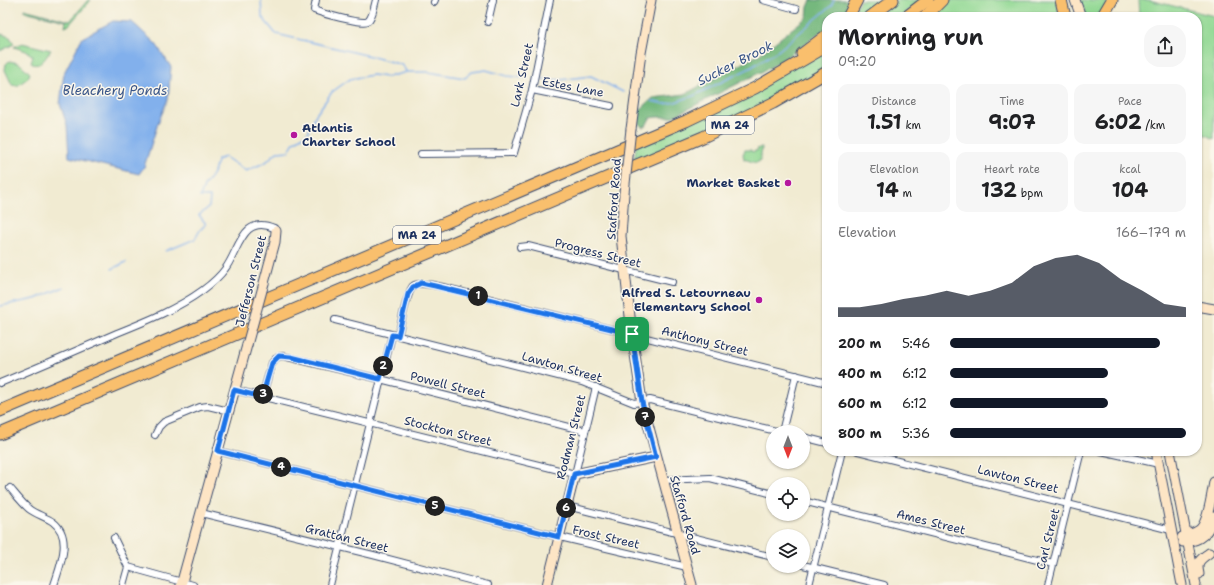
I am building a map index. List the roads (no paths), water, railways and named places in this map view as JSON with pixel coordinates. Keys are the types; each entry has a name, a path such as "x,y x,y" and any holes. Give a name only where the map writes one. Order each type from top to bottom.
{"highway":[{"path":"851,12 857,0"},
{"path":"877,12 893,0"},
{"path":"912,12 928,0"},
{"path":"930,12 942,0"},
{"path":"1062,0 1064,12"},
{"path":"1105,12 1112,0"},
{"path":"686,121 774,73 822,39"},
{"name":"MA 24","path":"0,411 686,121 761,85 822,49"},
{"name":"MA 24","path":"0,434 679,148 773,103 822,75"},
{"path":"773,103 822,81"}],"street":[{"path":"316,0 314,10 355,21 365,22 371,16 376,0"},
{"path":"488,22 492,0"},
{"name":"Lark Street","path":"421,154 514,153 532,90 550,0"},
{"name":"Stafford Road","path":"650,0 641,53 624,193 621,236 632,334 642,402 692,585"},
{"path":"763,0 796,9"},
{"path":"1062,0 1067,12"},
{"path":"1075,0 1079,12"},
{"name":"Estes Lane","path":"532,90 611,106"},
{"name":"Jefferson Street","path":"0,383 133,327 177,306 203,290 226,269 246,231 257,226 274,228 276,231 275,242 182,584"},
{"name":"Progress Street","path":"520,248 528,246 672,282"},
{"name":"Anthony Street","path":"395,336 408,294 415,285 421,283 822,381"},
{"path":"1202,307 1214,309"},
{"name":"Lawton Street","path":"336,320 582,382 634,403 650,400 766,428"},
{"path":"330,585 380,379 395,336"},
{"name":"Powell Street","path":"262,397 272,363 279,356 291,357 585,431"},
{"path":"783,425 796,374"},
{"name":"Rodman Street","path":"548,585 596,387"},
{"name":"Stockton Street","path":"234,390 574,474 656,457"},
{"path":"155,435 159,427 164,422 200,407 208,406 229,411"},
{"path":"810,439 822,442"},
{"name":"Frost Street","path":"218,451 559,537 687,567"},
{"path":"809,585 841,456"},
{"name":"Lawton Street","path":"878,456 1171,530"},
{"name":"Carl Street","path":"1048,585 1080,456"},
{"path":"1123,456 1165,464 1178,493"},
{"path":"1157,456 1182,585"},
{"path":"1171,456 1196,585"},
{"path":"663,480 710,478 766,492"},
{"path":"1174,543 1199,531 1204,525 1214,482"},
{"path":"10,488 30,509 55,523 62,535 64,545 62,559 54,585"},
{"name":"Ames Street","path":"810,503 1053,564"},
{"path":"567,506 766,555"},
{"name":"Grattan Street","path":"201,513 488,585"},
{"path":"1187,538 1198,539 1205,534 1209,530 1214,516"},
{"path":"114,538 128,567 123,585"},
{"path":"1199,585 1197,566 1199,561 1209,553"},
{"path":"128,567 182,584 193,585"},
{"path":"810,567 884,585"}],"water":[{"name":"Bleachery Ponds","path":"113,21 132,22 156,44 171,67 168,99 158,123 144,167 139,174 69,157 67,125 60,104 64,73 82,38"}],"waterway":[{"path":"261,0 262,17 276,34 402,65 406,71"},
{"name":"Sucker Brook","path":"824,12 831,6 834,0"},
{"name":"Sucker Brook","path":"651,101 665,104 675,102 693,96 750,68 779,50 822,14"},
{"name":"Sucker Brook","path":"166,251 195,239 200,230 206,224 199,215 209,207 210,197 200,197 205,184 210,179 216,166 217,160 225,157 246,171 266,162 277,152 289,151 294,142 308,133 315,116 332,92 350,79 372,75 387,77 407,72 428,72 465,78 472,72 486,70 507,76 527,78"},
{"name":"Sucker Brook","path":"543,79 560,80 591,76 623,92"},
{"name":"Sucker Brook","path":"112,269 126,262"},
{"name":"Sucker Brook","path":"0,306 35,299 64,287"}],"place":[{"name":"Atlantis Charter School","path":"294,135"},
{"name":"Market Basket","path":"788,183"},
{"name":"Alfred S. Letourneau Elementary School","path":"759,300"}]}
